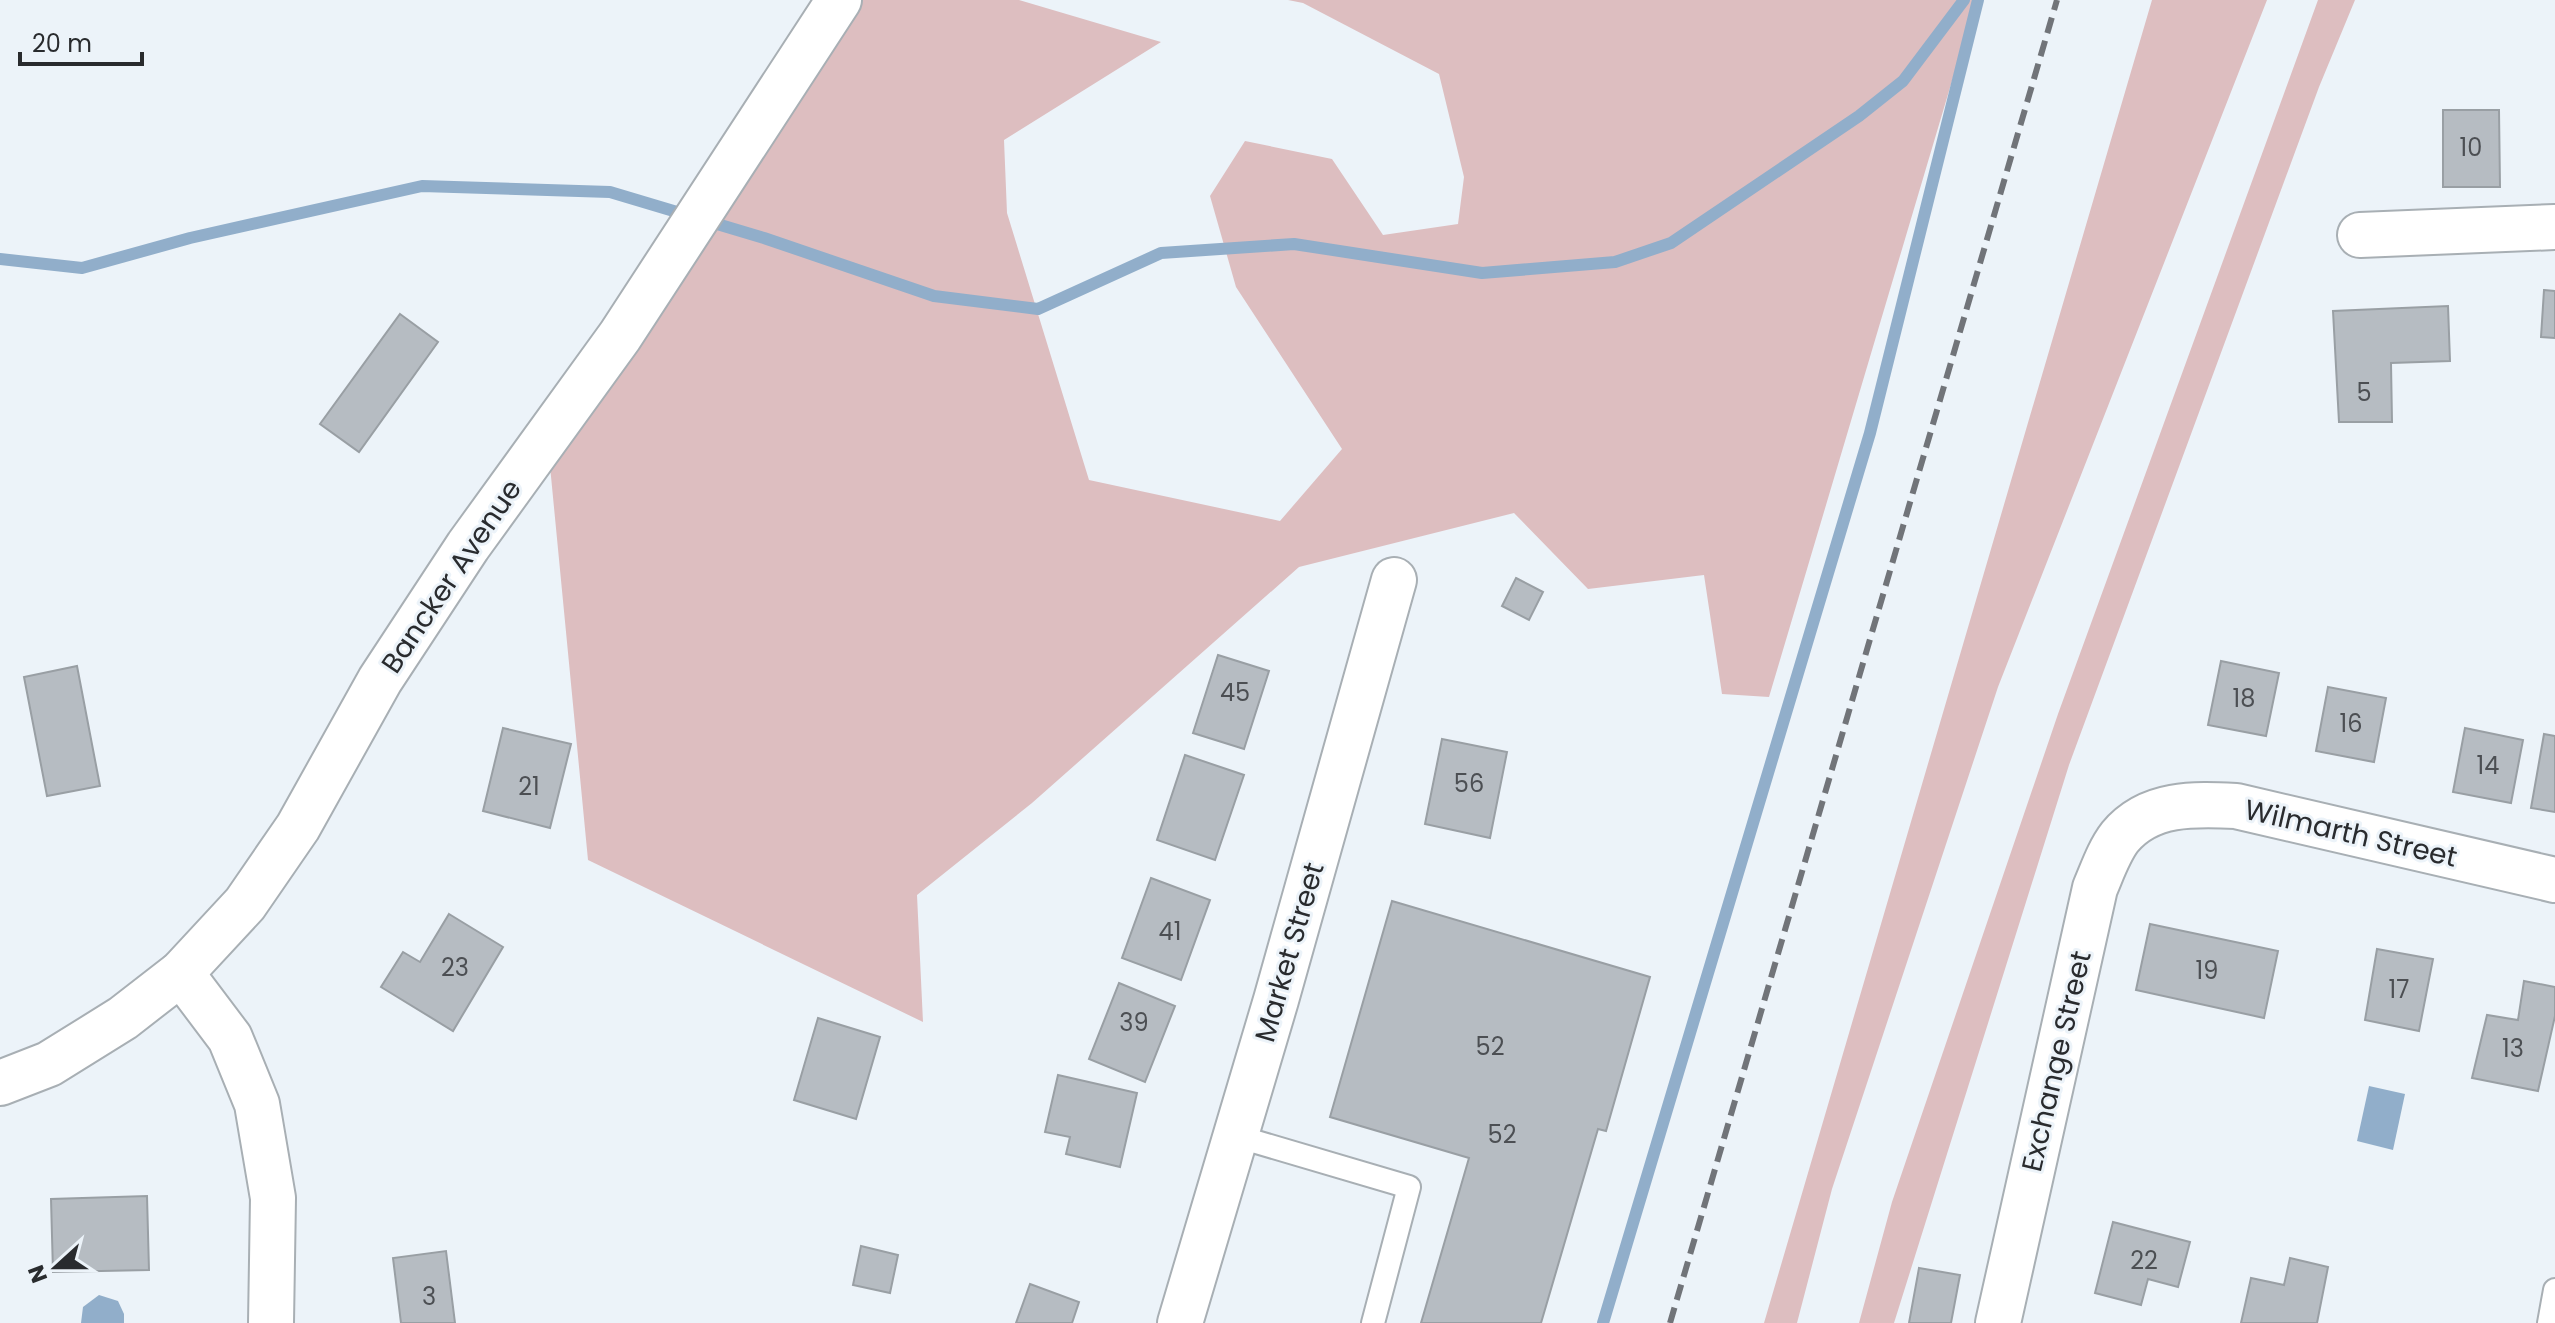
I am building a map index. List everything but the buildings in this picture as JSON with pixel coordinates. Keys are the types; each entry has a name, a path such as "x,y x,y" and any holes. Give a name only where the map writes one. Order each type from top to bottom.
{"street":[{"name":"Bancker Avenue","path":"0,1083 49,1064 123,1018 181,973 245,904 298,827 380,680 461,557 620,336 839,0"},
{"path":"2360,235 2555,227"},
{"name":"Market Street","path":"1180,1323 1394,580"},
{"name":"Wilmarth Street","path":"2146,814 2194,804 2236,806 2555,880"},
{"name":"Exchange Street","path":"1998,1323 2095,888 2118,839 2146,814"},
{"path":"181,973 230,1038 257,1104 273,1198 271,1323"}],"lane":[{"path":"1236,1136 1409,1187 1373,1323"},
{"path":"2549,1323 2555,1290"}],"shaded area":[{"path":"861,0 1019,0 1161,42 1004,140 1007,213 1089,480 1280,521 1342,449 1236,287 1210,196 1245,141 1332,159 1383,235 1458,224 1464,177 1439,74 1303,3 1288,0 1976,0 1769,697 1722,694 1704,575 1588,589 1514,513 1299,567 1032,803 917,895 923,1022 588,860 550,466 703,249"},
{"path":"2152,0 2267,0 1998,687 1832,1189 1797,1323 1764,1323"},
{"path":"2318,0 2355,0 2319,87 2069,765 1894,1323 1859,1323 1892,1202 2058,714"}],"water":[{"path":"2369,1086 2405,1094 2393,1150 2357,1141"},
{"path":"99,1295 118,1301 124,1323 81,1323 83,1307"}],"waterway":[{"path":"0,259 82,268 190,238 422,186 610,192 764,238 934,296 1038,309 1161,253 1294,244 1482,273 1615,262 1671,243 1859,116 1903,81 1964,0"},
{"path":"1603,1323 1870,433 1978,0"}],"railway":[{"path":"1670,1323 2057,0"}]}
